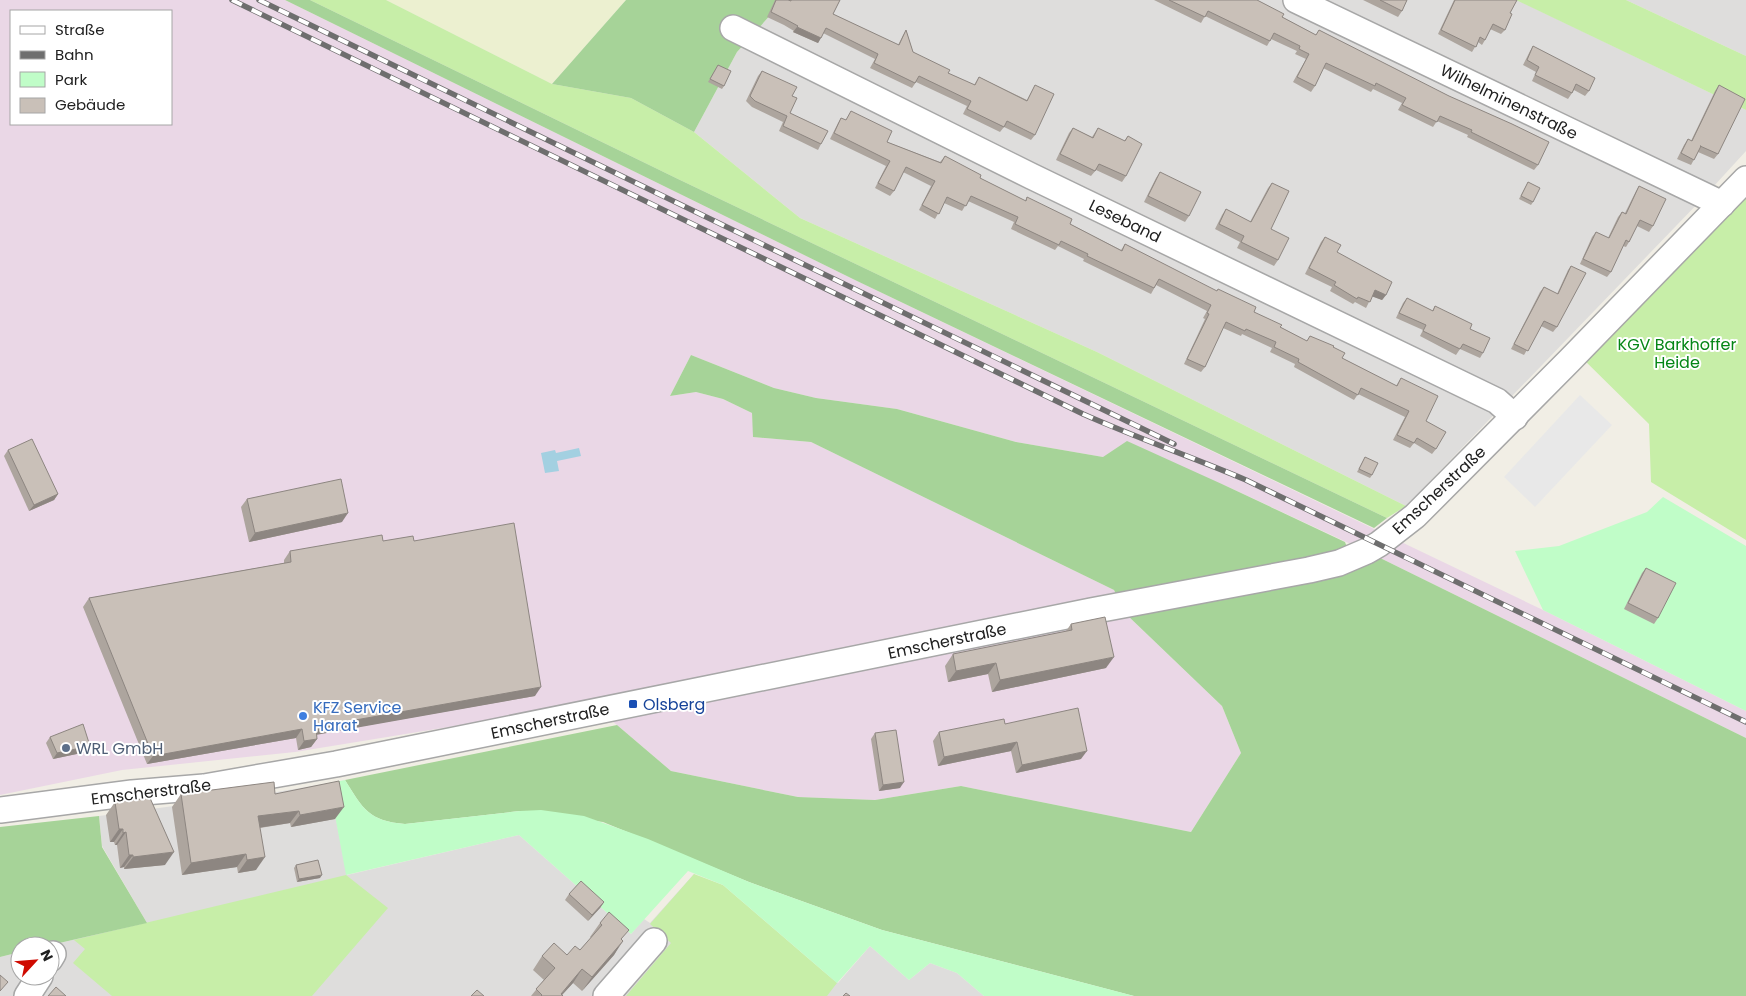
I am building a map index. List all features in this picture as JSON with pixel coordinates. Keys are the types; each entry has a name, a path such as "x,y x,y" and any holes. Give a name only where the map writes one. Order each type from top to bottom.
{"street":[{"name":"Wilhelminenstraße","path":"1296,0 1722,204"},
{"name":"Leseband","path":"733,28 1031,176 1488,397 1497,402 1514,417"},
{"name":"Emscherstraße","path":"0,810 204,787 336,764 1082,613 1326,566 1367,551 1399,530 1425,507 1746,179"},
{"path":"606,996 654,941"}],"shaded area":[{"path":"0,0 285,0 857,281 1543,610 1746,711 1746,738 1370,553 1224,485 1103,457 1016,442 897,409 816,398 774,388 691,355 670,396 696,392 723,399 752,413 754,437 811,442 1114,590 1126,614 1222,706 1241,753 1191,832 961,786 875,800 798,797 671,771 589,704 295,752 122,770 0,795"},
{"path":"784,0 1517,0 1746,110 1746,151 1406,506 1097,352 800,218 694,132 737,52"},
{"path":"1626,0 1746,0 1746,56"},
{"path":"1580,395 1612,425 1535,507 1504,477"},
{"path":"329,783 347,875 519,835 631,934 644,919 650,923 694,874 838,983 870,946 909,980 930,963 957,973 984,996 0,996 0,957 10,954 10,986 60,986 60,943 147,923 102,846 99,816 271,793"}],"green space":[{"path":"285,0 310,0 678,179 1387,518 1374,528 857,281"},
{"path":"310,0 386,0 552,84 631,98 694,132 800,218 1097,352 1406,506 1387,518 678,179"},
{"path":"386,0 626,0 552,84"},
{"path":"626,0 784,0 737,52 694,132 631,98 552,84"},
{"path":"1516,0 1626,0 1746,56 1746,110"},
{"name":"KGV Barkhoffer Heide","path":"1746,182 1746,540 1651,482 1649,424 1578,354"},
{"path":"691,355 774,388 816,398 897,409 1016,442 1103,457 1127,441 1345,542 1349,553 1119,600 1114,590 811,442 753,437 752,413 723,399 696,392 670,396"},
{"path":"1663,497 1746,546 1746,711 1543,610 1515,551 1559,546 1647,512"},
{"path":"1370,553 1746,738 1746,996 1134,996 882,930 749,882 603,822 520,811 405,824 383,820 368,812 362,806 345,780 617,725 671,771 798,797 875,800 961,786 1191,832 1241,753 1222,706 1126,614"},
{"path":"345,780 362,806 368,812 383,820 405,824 541,810 584,816 648,839 749,882 882,930 1134,996 984,996 957,973 930,963 909,980 870,946 837,983 723,885 688,871 631,934 519,835 346,875 329,783"},
{"path":"99,816 102,847 147,923 60,943 60,936 10,936 10,954 0,957 0,827"},
{"path":"694,874 723,885 837,983 827,996 626,996 671,943 650,924"},
{"path":"346,875 388,908 312,996 112,996 73,963 85,949 74,940"}],"water":[{"path":"579,448 581,456 557,461 559,471 545,473 541,453 555,450 556,453"}],"building":[{"path":"776,0 840,0 833,14 899,45 906,30 913,52 950,70 948,73 975,85 979,77 1027,101 1035,85 1054,94 1035,135 1007,121 1004,127 967,109 971,101 919,76 915,83 874,63 878,54 826,28 821,38 797,27 771,12"},
{"path":"1169,0 1257,0 1284,14 1282,17 1316,35 1319,30 1449,96 1549,142 1538,165 1471,132 1472,130 1440,116 1437,122 1402,105 1406,98 1376,83 1375,86 1326,63 1315,86 1297,77 1309,54 1299,49 1300,46 1274,33 1270,41 1208,11 1205,17"},
{"path":"1380,0 1407,0 1402,11"},
{"path":"1455,0 1517,0 1510,13 1512,14 1505,30 1493,24 1485,40 1480,37 1476,47 1441,30"},
{"path":"1533,46 1595,78 1589,91 1576,84 1572,93 1535,75 1539,67 1527,60"},
{"path":"718,65 731,71 724,86 710,79"},
{"path":"762,71 797,87 792,96 797,98 790,113 828,131 821,144 783,126 787,116 755,101 750,96"},
{"path":"1719,85 1745,99 1718,154 1701,146 1694,160 1681,153 1688,139 1692,141"},
{"path":"851,111 892,131 887,142 941,163 945,156 981,175 980,178 1026,201 1027,197 1072,219 1070,224 1122,251 1125,244 1217,291 1218,289 1256,307 1254,312 1282,325 1280,327 1307,341 1310,336 1334,346 1345,353 1342,358 1397,386 1401,378 1438,396 1426,421 1446,432 1436,449 1417,438 1414,443 1397,435 1409,411 1361,388 1358,395 1298,362 1299,359 1274,347 1276,342 1226,322 1205,367 1187,359 1209,314 1207,313 1211,305 1159,279 1154,288 1087,256 1088,254 1061,241 1059,245 1015,224 1018,217 971,196 966,206 947,197 939,214 922,205 935,181 906,167 894,191 878,183 890,161 834,133 841,118 846,120"},
{"path":"1073,128 1093,138 1098,128 1125,141 1128,136 1142,144 1126,176 1099,164 1095,171 1060,154"},
{"path":"1160,172 1201,192 1189,216 1148,196"},
{"path":"1528,182 1540,188 1533,202 1521,196"},
{"path":"1272,183 1289,191 1271,229 1289,238 1278,260 1241,242 1244,236 1219,224 1226,209 1251,222"},
{"path":"1639,186 1666,199 1653,226 1640,220 1629,242 1626,240 1611,272 1583,259 1596,232 1609,238 1622,212 1626,214"},
{"path":"1325,237 1341,245 1337,252 1392,282 1386,295 1375,290 1370,302 1358,297 1357,299 1334,285 1336,282 1309,268"},
{"path":"1571,266 1586,273 1557,327 1544,321 1528,351 1514,344 1544,287 1558,294"},
{"path":"1407,298 1433,311 1435,306 1472,324 1470,329 1490,338 1483,353 1463,344 1460,349 1423,331 1426,325 1399,313"},
{"path":"32,439 58,494 34,505 8,450"},
{"path":"1365,457 1378,463 1372,475 1359,469"},
{"path":"341,479 348,513 255,533 247,499"},
{"path":"514,523 541,687 316,727 317,739 304,741 302,729 153,756 89,598 291,562 290,551 382,535 383,541 413,536 414,541"},
{"path":"1646,568 1676,583 1658,618 1628,603"},
{"path":"1105,617 1114,657 1000,680 996,663 956,671 953,654 1072,630 1071,624"},
{"path":"1078,708 1087,751 1022,765 1017,742 944,757 939,732 1004,719 1005,724"},
{"name":"WRL GmbH","path":"83,724 90,746 57,753 50,737"},
{"path":"896,730 904,782 883,785 875,733"},
{"path":"339,781 344,807 300,815 299,811 258,816 265,857 247,860 246,854 191,863 181,794 274,782 275,794"},
{"path":"150,798 174,852 133,857 133,855 129,855 126,832 123,833 123,829 119,829 115,802"},
{"path":"318,860 322,875 299,879 296,865"},
{"path":"581,881 604,902 592,915 569,894"},
{"path":"609,912 629,930 621,939 623,941 592,977 582,969 561,994 563,996 541,996 536,989 555,968 542,956 554,943 567,955 575,946 580,950 602,925 600,923"},
{"path":"0,975 8,982 0,991"},
{"path":"56,987 66,996 48,996"},
{"path":"477,990 484,996 471,996"}],"railway":[{"path":"232,0 1083,414 1246,480 1746,722"},
{"path":"259,0 1174,444"}],"place":[{"name":"Olsberg","path":"633,704"},
{"name":"KFZ Service Harat","path":"303,716"},
{"name":"WRL GmbH","path":"66,748"}]}
